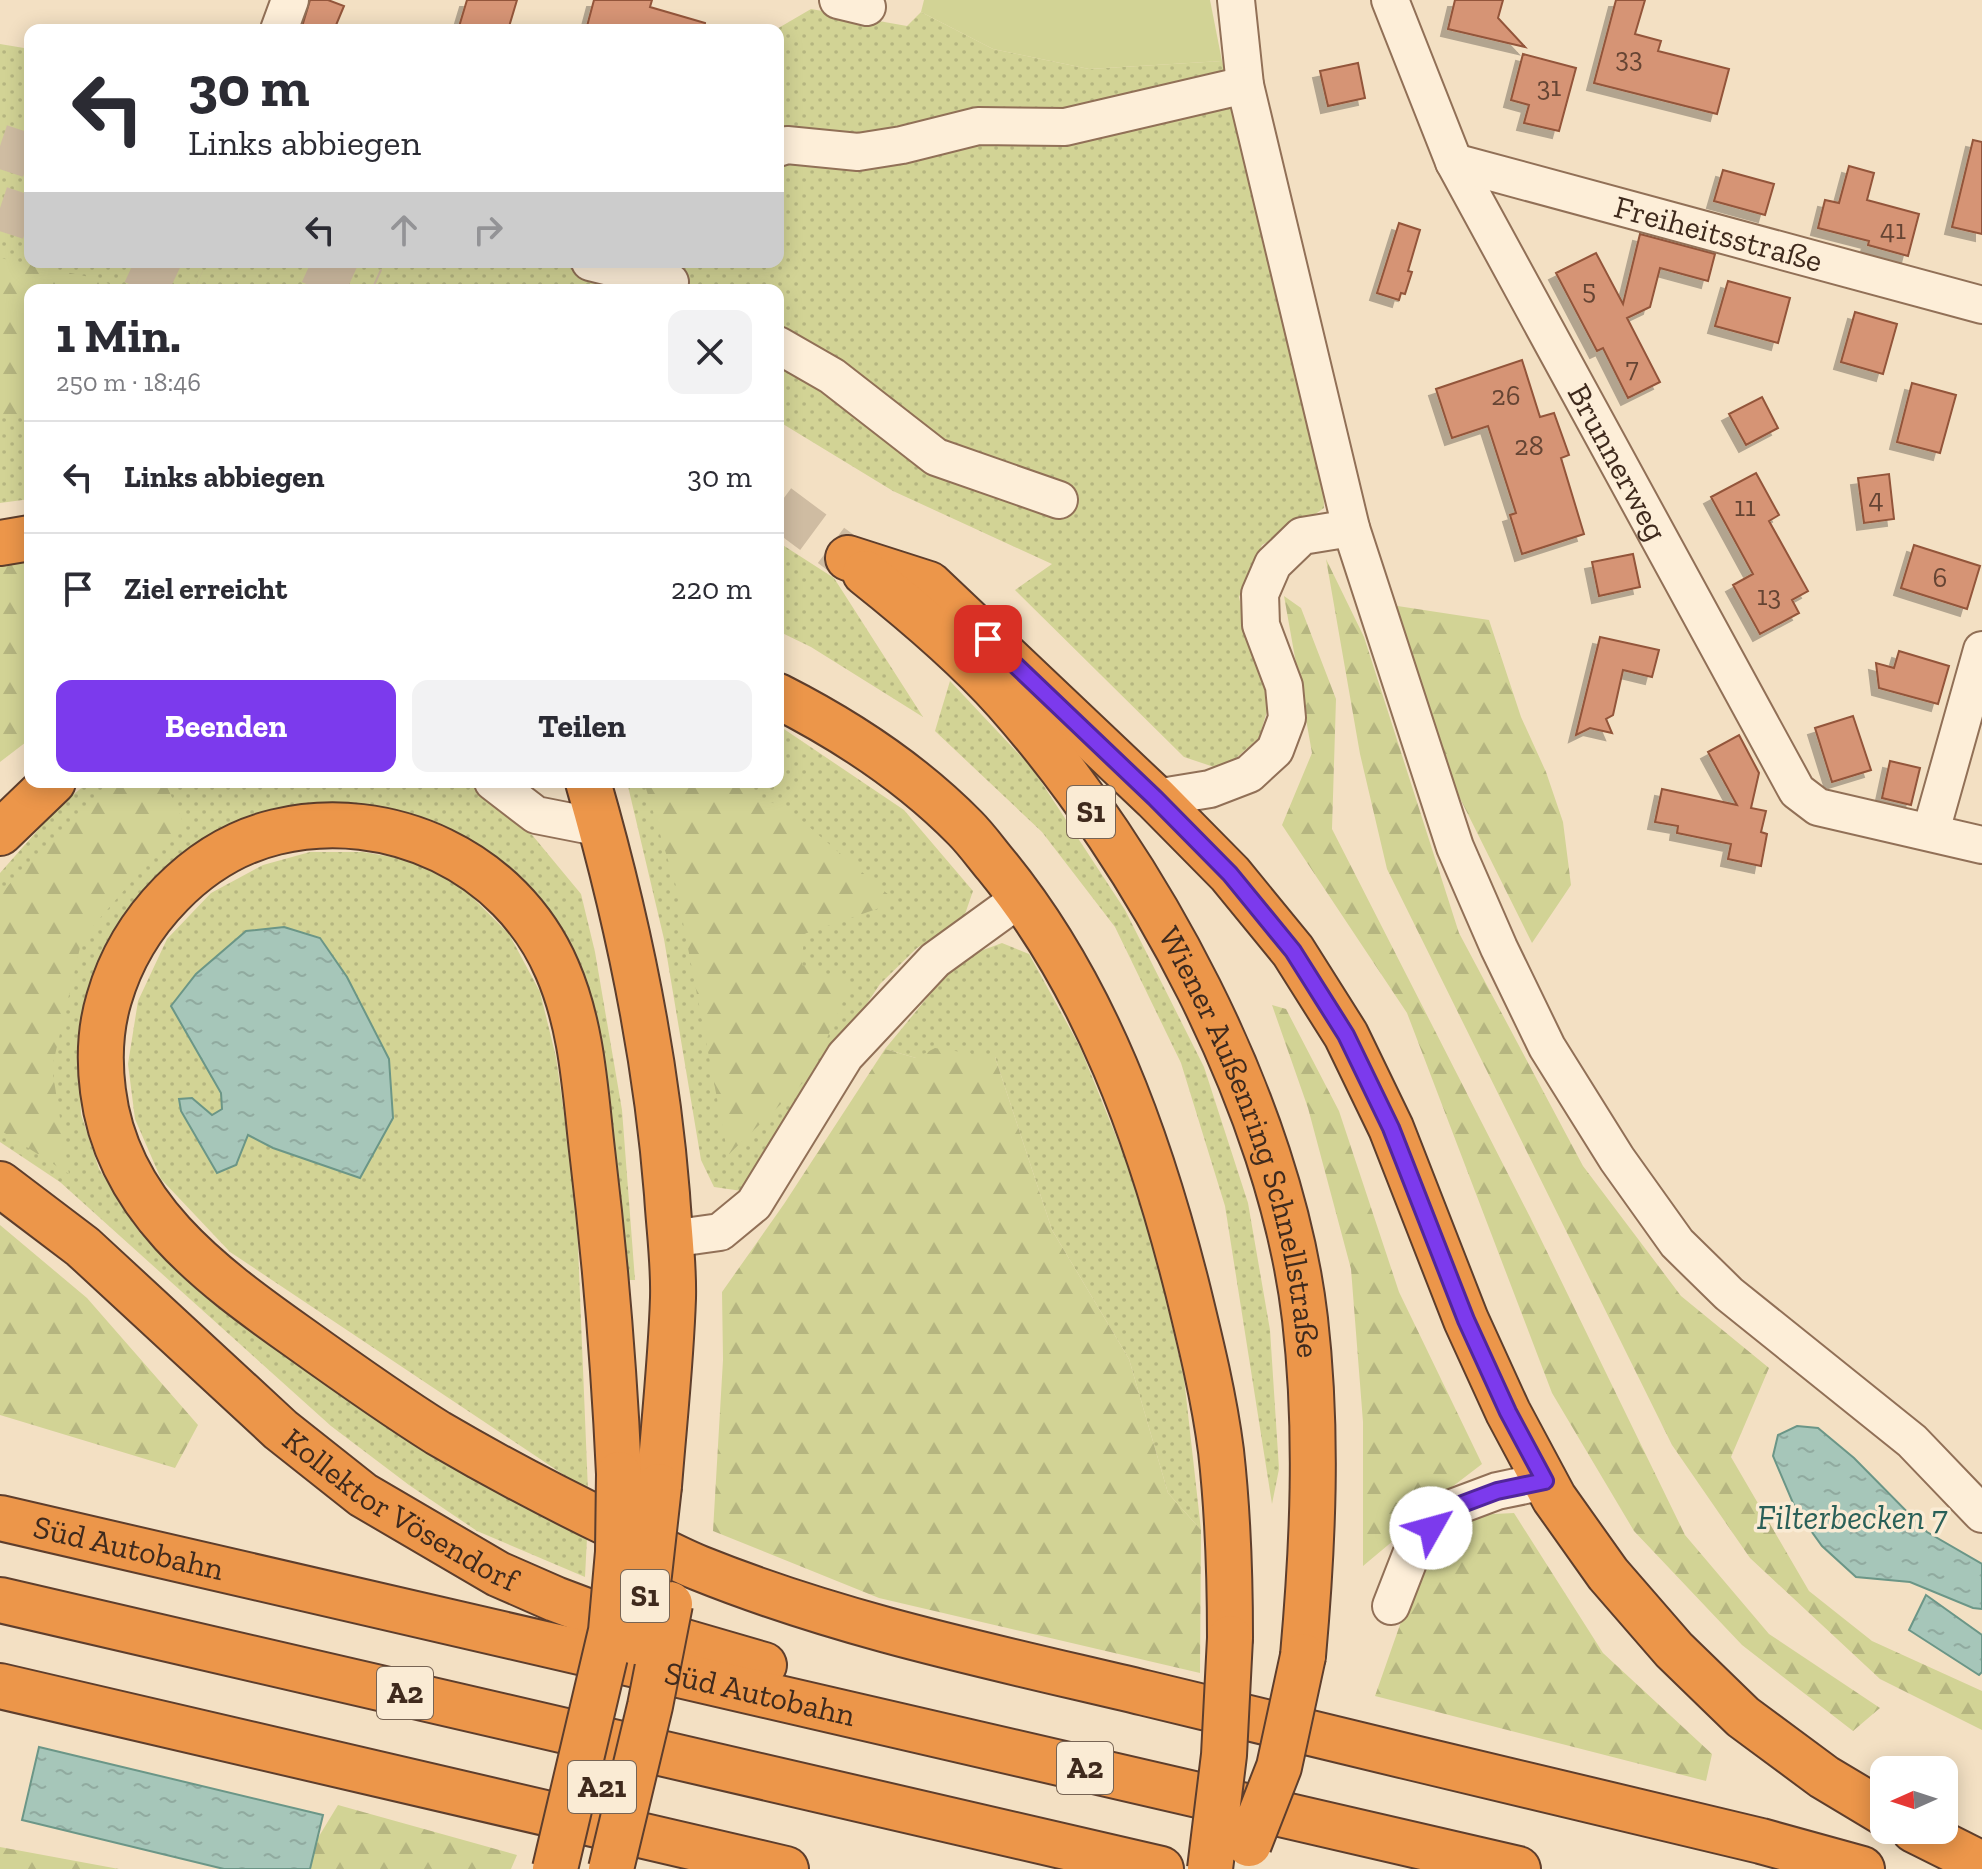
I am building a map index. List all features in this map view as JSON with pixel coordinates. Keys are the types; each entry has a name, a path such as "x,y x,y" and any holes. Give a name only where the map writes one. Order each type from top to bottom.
{"highway":[{"path":"0,543 24,539"},
{"name":"Wiener Außenring Schnellstraße","path":"1155,798 929,584 848,558 917,615 1005,700 1082,798 1151,900 1201,998 1258,1122 1288,1228 1305,1317 1314,1440 1312,1551 1303,1656 1279,1767 1283,1821 1252,1861"},
{"path":"784,699 822,719 901,773 965,828 1022,897 1074,980 1111,1057 1142,1136 1173,1233 1202,1350 1220,1449 1230,1556 1230,1638 1224,1755 1210,1869"},
{"path":"0,833 47,788"},
{"name":"S1","path":"590,788 638,986 653,1067 673,1296 654,1485 649,1575 622,1704"},
{"path":"1155,798 1230,874 1293,951 1346,1035 1391,1128 1466,1320 1508,1412 1545,1481 1608,1574 1674,1650 1743,1717 1824,1777 1870,1805"},
{"path":"620,1850 672,1595 654,1485 609,1303 579,1043 558,971 536,931 505,893 470,865 424,842 377,828 313,825 269,833 227,851 164,901 149,918 123,961 106,1006 100,1047 107,1115 122,1162 146,1204 162,1223 219,1277 261,1311 440,1434 529,1485 696,1567 865,1626 1746,1837 1862,1869"},
{"name":"Kollektor Vösendorf","path":"0,1184 83,1247 281,1430 363,1495 498,1574 616,1622 822,1681 868,1718"},
{"path":"555,1869 611,1631 618,1552 654,1485"},
{"name":"Süd Autobahn","path":"0,1518 1518,1869"},
{"name":"A2","path":"0,1600 1161,1869"},
{"path":"0,1686 620,1850 786,1869"},
{"name":"A21","path":"580,1869 622,1704"},
{"path":"1942,1844 1982,1864"}],"street":[{"path":"281,24 290,0"},
{"path":"1236,0 1245,85 1351,528 1455,847 1547,1047 1617,1159 1677,1243 1729,1294 1912,1441 1982,1514"},
{"name":"Brunnerweg","path":"1390,0 1454,162 1797,791 1818,807 1982,845"},
{"path":"784,146 858,152 902,145 978,126 1065,127 1245,85"},
{"name":"Freiheitsstraße","path":"1454,162 1982,305"},
{"path":"623,268 678,278"},
{"path":"784,348 832,376 936,457 1059,500"},
{"path":"1155,798 1210,789 1249,774 1275,750 1287,718 1284,686 1261,625 1260,594 1273,564 1302,536 1351,528"},
{"path":"1931,831 1982,650"},
{"path":"501,788 536,815 602,828"},
{"path":"670,1239 720,1232 754,1204 845,1056 935,960 1022,897"},
{"path":"1391,1606 1414,1547 1449,1509 1497,1491 1545,1481"},
{"path":"620,1850 681,1869"}],"green space":[{"path":"924,0 1210,0 1222,61 1089,69 993,49 921,12"},
{"path":"811,9 907,26 921,12 993,49 1089,69 1222,61 1322,454 1324,508 1262,545 1239,597 1250,646 1270,701 1259,738 1236,758 1217,768 1184,757 1015,590 1052,564 893,491 784,425 784,284 24,284 24,500 0,503 0,44 24,48 24,268 784,268 784,25"},
{"path":"0,258 24,263 24,268 47,268 109,284 24,284 24,418 0,417"},
{"path":"784,546 834,578 923,717 811,647 784,634"},
{"path":"1326,559 1364,637 1459,933 1583,1166 1681,1296 1769,1368 1731,1457 1809,1591 1872,1641 1982,1691 1982,1730 1880,1679 1750,1558 1672,1445 1387,869 1360,754"},
{"path":"24,562 24,744 0,762 0,566"},
{"path":"1284,596 1301,608 1336,699 1332,829 1530,1217 1685,1535 1769,1634 1880,1708 1853,1731 1742,1645 1634,1531 1552,1393 1407,1013 1282,825 1312,753"},
{"path":"1391,605 1489,620 1521,717 1546,772 1563,822 1571,885 1532,943 1436,750"},
{"path":"950,681 1032,768 1125,910 1204,1067 1248,1203 1270,1330 1279,1469 1272,1504 1225,1206 1181,1063 1115,927 1042,832 935,731"},
{"path":"784,729 904,810 973,891 964,917 917,948 880,984 742,1191 714,1187 701,1160 664,939 628,788 784,788"},
{"path":"81,788 476,788 533,836 581,894 595,952 622,1110 635,1280 628,1280 617,1164 588,997 380,811 139,899 95,968 79,1037 81,1114 99,1169 140,1233 219,1304 318,1379 434,1454 587,1538 585,1577 477,1531 409,1485 331,1426 60,1182 0,1142 0,873 60,805"},
{"path":"113,788 168,788 183,822 82,939 52,1068 69,1174 0,1130 0,896 19,872"},
{"path":"646,788 742,788 744,792 787,808 897,902 804,934 802,965 851,983 811,1075 728,1155 676,886"},
{"path":"310,852 363,852 415,861 464,889 509,934 540,992 556,1057 576,1198 588,1491 230,1252 161,1179 135,1119 128,1064 138,1001 167,939 211,893 263,865"},
{"path":"1002,943 1029,954 1080,1047 1145,1208 1184,1378 1201,1530 1168,1493 1129,1359 1052,1230 995,1057 916,1058 885,1049 959,959"},
{"path":"1272,1005 1286,1009 1339,1111 1399,1292 1482,1464 1431,1503 1406,1530 1363,1566 1363,1422 1351,1269 1308,1108"},
{"path":"935,1048 995,1057 1052,1230 1129,1359 1168,1493 1201,1530 1200,1673 879,1598 713,1531 723,1360 722,1292 784,1204 885,1049 916,1058"},
{"path":"0,1225 87,1298 198,1425 175,1468 0,1415"},
{"path":"1514,1513 1603,1653 1712,1754 1706,1781 1375,1696 1416,1579 1474,1515"},
{"path":"338,1805 517,1855 511,1869 299,1869"},
{"path":"0,1847 119,1869 0,1869"}],"water":[{"path":"284,927 320,938 347,977 389,1059 393,1118 360,1178 273,1148 248,1135 236,1165 217,1173 181,1111 179,1099 192,1098 212,1115 222,1109 221,1093 171,1006 196,974 246,931"},
{"name":"Filterbecken 7","path":"1797,1426 1818,1428 1854,1458 1927,1532 1982,1564 1982,1609 1910,1582 1856,1577 1822,1546 1796,1510 1773,1456 1778,1435"},
{"path":"1926,1595 1982,1635 1982,1672 1979,1675 1909,1630"},
{"path":"39,1747 323,1815 310,1869 224,1869 22,1820"}],"building":[{"path":"310,0 328,0 344,6 336,24 303,24"},
{"path":"467,0 517,0 510,24 460,24"},
{"path":"594,0 652,0 650,7 705,23 705,24 588,24"},
{"path":"1455,0 1503,0 1498,18 1525,47 1448,29"},
{"path":"1616,0 1645,0 1635,34 1661,41 1658,51 1729,69 1717,114 1594,83"},
{"path":"1523,54 1576,68 1559,131 1524,123 1529,105 1511,100"},
{"path":"1358,63 1365,98 1328,106 1320,71"},
{"path":"1973,140 1982,142 1982,234 1952,227"},
{"path":"1849,166 1874,173 1867,200 1919,214 1908,256 1868,245 1869,241 1818,228 1825,200 1839,203"},
{"path":"1723,170 1774,184 1765,215 1714,201"},
{"path":"1399,223 1420,230 1408,271 1412,272 1405,294 1401,293 1399,300 1377,293"},
{"path":"1640,234 1715,254 1708,281 1660,268 1650,307 1627,318 1660,382 1628,398 1603,348 1597,351 1556,273 1596,253 1623,304"},
{"path":"1728,281 1790,298 1778,343 1715,326"},
{"path":"1855,312 1897,324 1883,374 1841,362"},
{"path":"1522,360 1540,417 1554,413 1569,455 1561,458 1584,534 1522,554 1510,515 1516,513 1488,426 1452,438 1436,389"},
{"path":"1912,383 1956,395 1940,453 1897,442"},
{"path":"1762,397 1778,428 1746,445 1729,414"},
{"path":"1756,473 1779,515 1769,521 1808,591 1792,600 1799,613 1760,634 1733,585 1753,574 1711,497"},
{"path":"1889,474 1894,519 1864,523 1858,478"},
{"path":"1914,545 1980,566 1967,609 1901,588"},
{"path":"1633,554 1640,587 1599,596 1592,562"},
{"path":"1600,637 1659,650 1652,677 1623,670 1613,715 1606,719 1612,733 1590,728 1576,735"},
{"path":"1899,651 1949,666 1938,704 1879,688 1876,663 1894,668"},
{"path":"1853,716 1871,770 1832,782 1815,728"},
{"path":"1739,735 1759,773 1751,808 1766,811 1761,832 1767,834 1761,866 1728,859 1731,844 1677,833 1678,826 1655,822 1662,789 1737,805 1708,752"},
{"path":"1890,761 1920,768 1911,805 1882,798"}],"tunnel":[{"path":"0,146 24,154"},
{"path":"0,208 24,216"},
{"path":"147,268 181,284"},
{"path":"324,268 360,284"},
{"path":"784,510 848,558"}],"route":[{"path":"988,639 1230,874 1293,951 1346,1035 1391,1128 1466,1320 1508,1412 1545,1481 1497,1491 1449,1509 1431,1528"}]}
